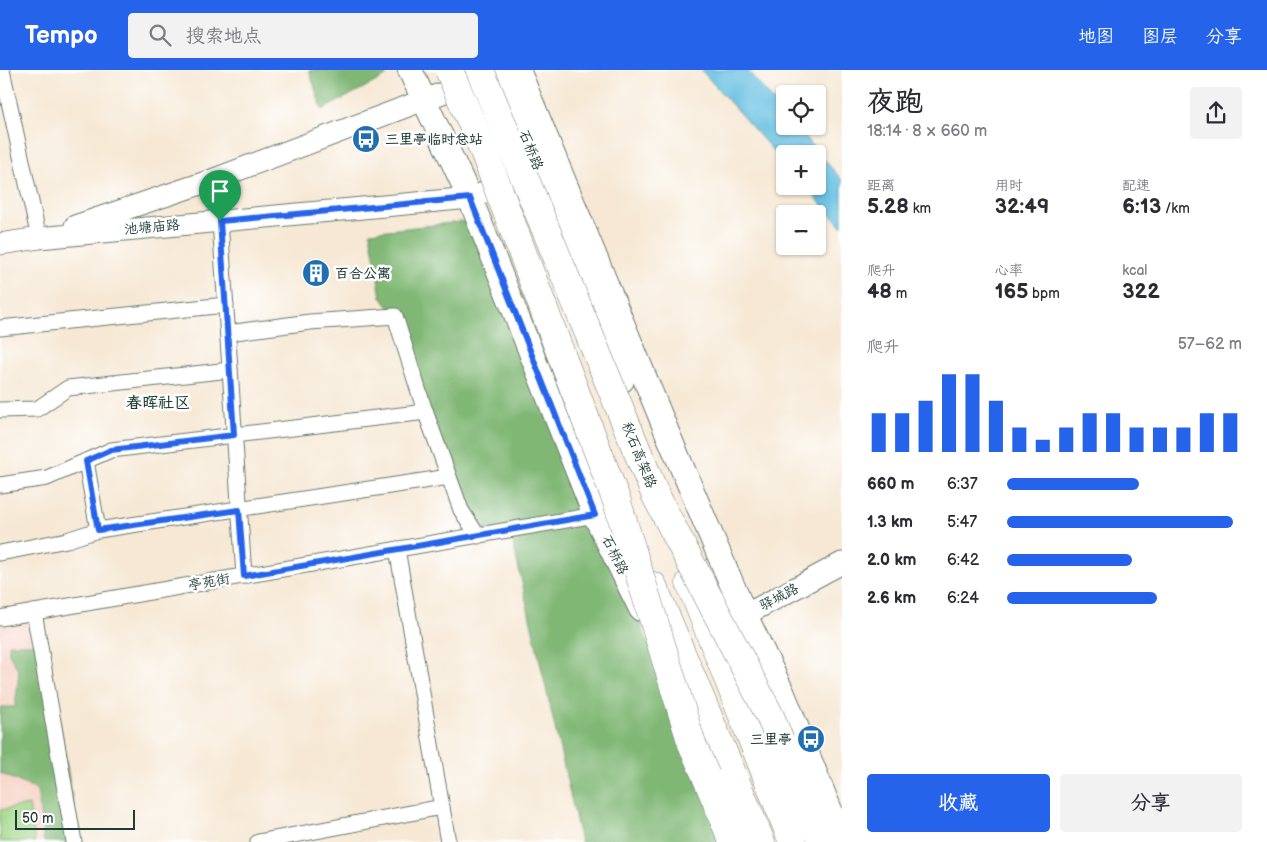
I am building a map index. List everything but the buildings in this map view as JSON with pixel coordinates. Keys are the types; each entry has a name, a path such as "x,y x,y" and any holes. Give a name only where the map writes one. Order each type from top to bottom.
{"highway":[{"path":"449,70 485,154 606,508 692,744 733,842"},
{"name":"秋石高架路","path":"501,70 654,494 793,842"},
{"path":"654,494 770,716 823,842"},
{"path":"606,508 718,737 761,842"}],"main road":[{"name":"石桥路","path":"501,70 721,640 809,842"},
{"path":"501,70 745,616 782,694 842,840"},
{"name":"石桥路","path":"415,71 423,99 470,198 606,508 747,842"}],"street":[{"path":"2,70 8,88 39,238 209,181 501,70"},
{"name":"池塘庙路","path":"0,244 39,238 470,198 540,172"},
{"path":"209,181 220,221 244,576"},
{"path":"0,328 226,305"},
{"path":"228,333 310,322 395,316 426,412 461,510 478,536"},
{"path":"0,410 37,409 68,388 230,370"},
{"path":"0,485 47,478 111,450 426,412"},
{"path":"86,461 98,530"},
{"path":"0,553 68,540 98,530 449,477"},
{"name":"亭苑街","path":"0,618 478,536 606,508"},
{"path":"398,550 448,842"},
{"name":"驿城路","path":"721,640 745,616 842,563"},
{"path":"34,612 74,842"},
{"path":"258,842 442,807"}],"shaded area":[{"path":"34,612 74,842 0,842 0,618"}],"green space":[{"path":"309,70 384,70 386,76 322,110"},
{"path":"478,220 728,842 581,842 510,530 478,536 395,316 381,297 370,232"},
{"path":"9,644 46,644 80,842 44,842 37,790 0,773 0,707 15,707 19,672 9,653"},
{"path":"29,805 35,842 0,842 0,810"}],"water":[{"path":"701,70 747,70 776,104 776,135 803,135 812,145 776,145 776,154"},
{"path":"826,162 842,180 842,227 826,209 826,205 822,205 813,195 826,195"}],"place":[{"name":"三里亭临时总站","path":"366,139"},
{"name":"百合公寓","path":"316,273"},
{"name":"三里亭","path":"811,739"}],"district":[{"name":"春晖社区","path":"158,403"}],"route":[{"path":"470,198 595,515 244,576 239,510 98,530 86,461 111,450 234,435 220,221 470,198"}]}
